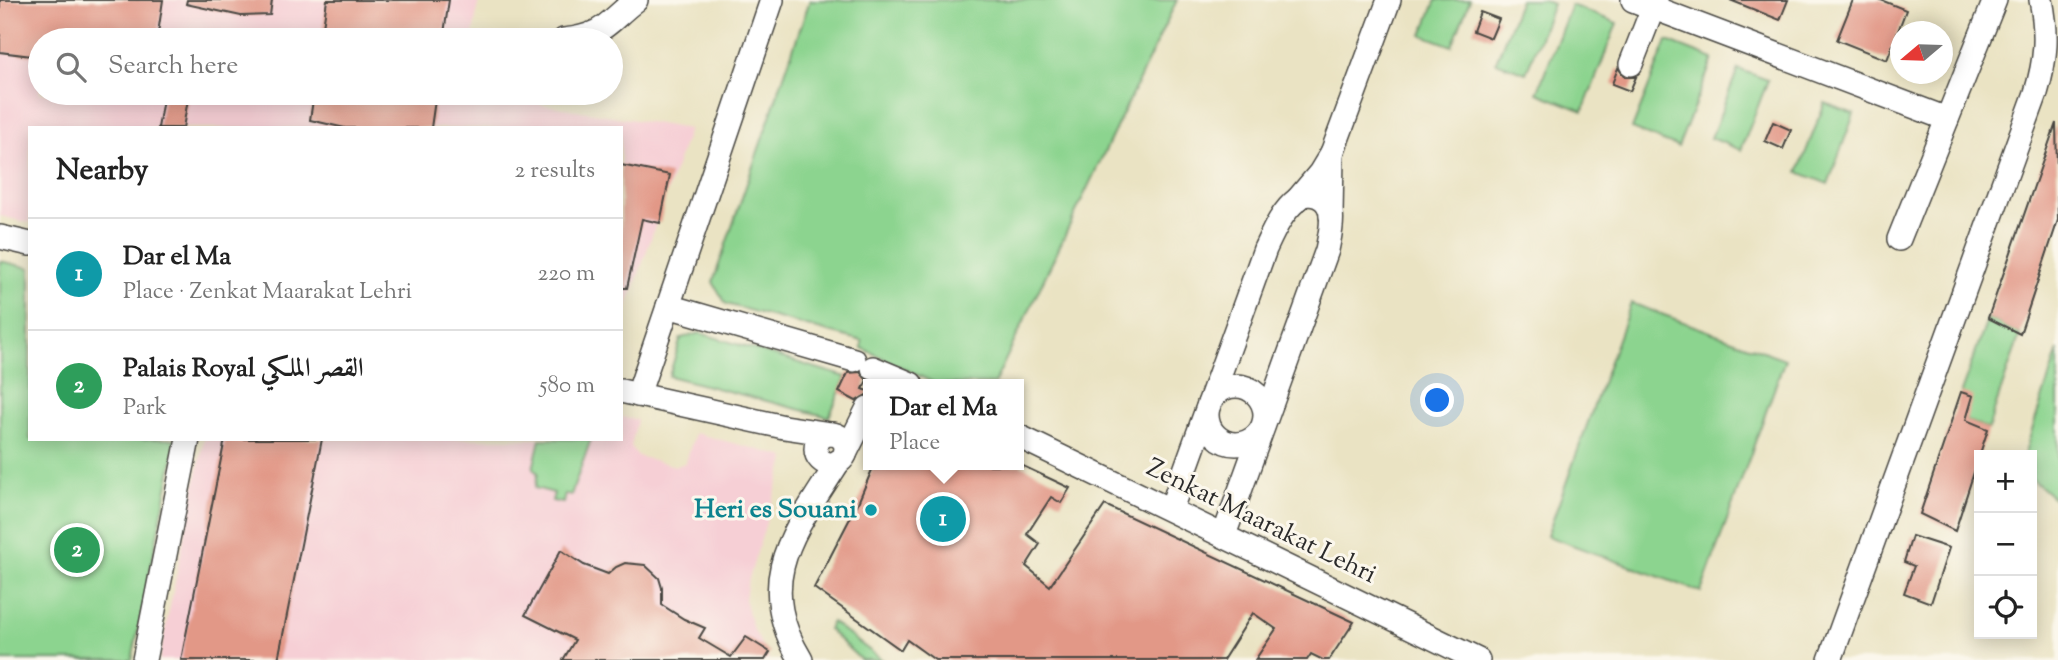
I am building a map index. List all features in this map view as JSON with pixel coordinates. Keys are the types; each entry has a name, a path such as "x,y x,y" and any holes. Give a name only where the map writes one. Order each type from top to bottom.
{"street":[{"path":"604,28 636,0"},
{"path":"772,0 668,306 630,393 784,428 821,445 843,440 842,458"},
{"path":"1171,509 1265,249 1281,219 1320,173 1332,153 1389,0"},
{"path":"1899,239 1995,0"},
{"path":"2041,0 2046,53"},
{"path":"1631,64 1647,2 1947,119"},
{"path":"1830,660 2036,93 2046,53 2058,23"},
{"path":"1224,535 1327,250 1331,216 1332,153"},
{"path":"1298,199 1310,194 1323,198 1328,203 1331,216"},
{"path":"0,237 28,244"},
{"path":"668,306 884,375"},
{"path":"1241,386 1258,396 1263,405 1263,425 1252,439 1244,443 1226,443 1218,438 1208,423 1209,405 1221,390 1241,386"},
{"path":"801,660 783,626 778,593 783,561 800,523 842,458 863,418"},
{"name":"Zenkat Maarakat Lehri","path":"1024,439 1473,659"},
{"path":"144,660 188,441"},
{"path":"800,523 821,445"}],"shaded area":[{"path":"0,0 479,0 474,28 28,28 28,105 546,105 689,129 623,319 623,126 28,126 28,223 0,216"},
{"path":"623,417 637,420 631,446 637,456 676,466 685,463 695,433 786,457 747,585 745,600 752,626 769,660 159,660 204,441 623,441"}],"green space":[{"path":"810,0 1177,0 996,379 926,379 862,348 862,341 726,304 713,282"},
{"path":"1436,0 1470,0 1452,46 1422,35"},
{"path":"1520,0 1543,0 1553,4 1526,73 1496,62"},
{"path":"1571,5 1617,23 1583,111 1537,93"},
{"path":"1667,41 1713,59 1678,147 1632,129"},
{"path":"1738,69 1768,80 1741,150 1711,138"},
{"path":"1825,103 1854,114 1828,184 1798,172"},
{"path":"0,261 28,268 28,441 177,441 132,660 0,660"},
{"path":"1631,303 1785,359 1701,592 1547,536"},
{"path":"1988,318 2020,334 1988,429 1966,420 1961,392"},
{"path":"700,333 846,377 829,417 669,376 681,338"},
{"path":"2058,350 2058,502 2037,483 2037,450 2026,450"},
{"path":"540,441 590,441 571,495 565,494 563,503 552,501 554,493 535,488 538,473 533,469"},
{"path":"832,622 882,660 861,660 828,629"}],"building":[{"path":"0,0 163,0 159,28 28,28 28,56 0,52"},
{"path":"187,0 272,0 270,15 241,16 186,4"},
{"path":"327,0 449,0 445,28 323,28"},
{"path":"1730,0 1788,0 1780,20"},
{"path":"1853,0 1881,0 1906,10 1902,21 1890,21 1890,52 1887,60 1837,40"},
{"path":"1480,12 1499,19 1491,38 1473,31"},
{"path":"1618,68 1625,77 1636,77 1630,91 1612,84"},
{"path":"162,105 187,105 183,126 158,126"},
{"path":"312,105 434,105 431,126 336,126 310,120"},
{"path":"1773,122 1791,130 1783,149 1765,141"},
{"path":"2056,123 2058,220 2020,334 1988,318"},
{"path":"623,165 670,175 660,223 642,219 627,288 623,288"},
{"path":"860,372 866,379 863,379 863,397 856,401 839,392 848,373"},
{"path":"1961,392 1973,396 1966,420 1988,429 1981,450 1974,450 1974,472 1955,531 1920,514"},
{"path":"225,441 322,441 278,660 181,660"},
{"path":"1024,466 1070,488 1061,503 1051,497 1027,534 1040,544 1026,566 1050,586 1105,505 1354,622 1329,660 1311,654 1307,660 1255,660 1276,629 1253,613 1223,660 935,660 907,640 901,650 814,588 872,470 1024,470"},
{"path":"1912,536 1949,548 1931,603 1904,593 1914,566 1904,562"},
{"path":"561,550 584,565 608,574 625,563 645,565 659,578 662,605 705,628 699,638 731,657 746,637 770,652 765,660 563,660 575,640 525,615"}],"place":[{"name":"Heri es Souani","path":"871,510"},
{"name":"Dar el Ma","path":"943,519"},
{"name":"Palais Royal القصر الملكي","path":"77,550"}]}
